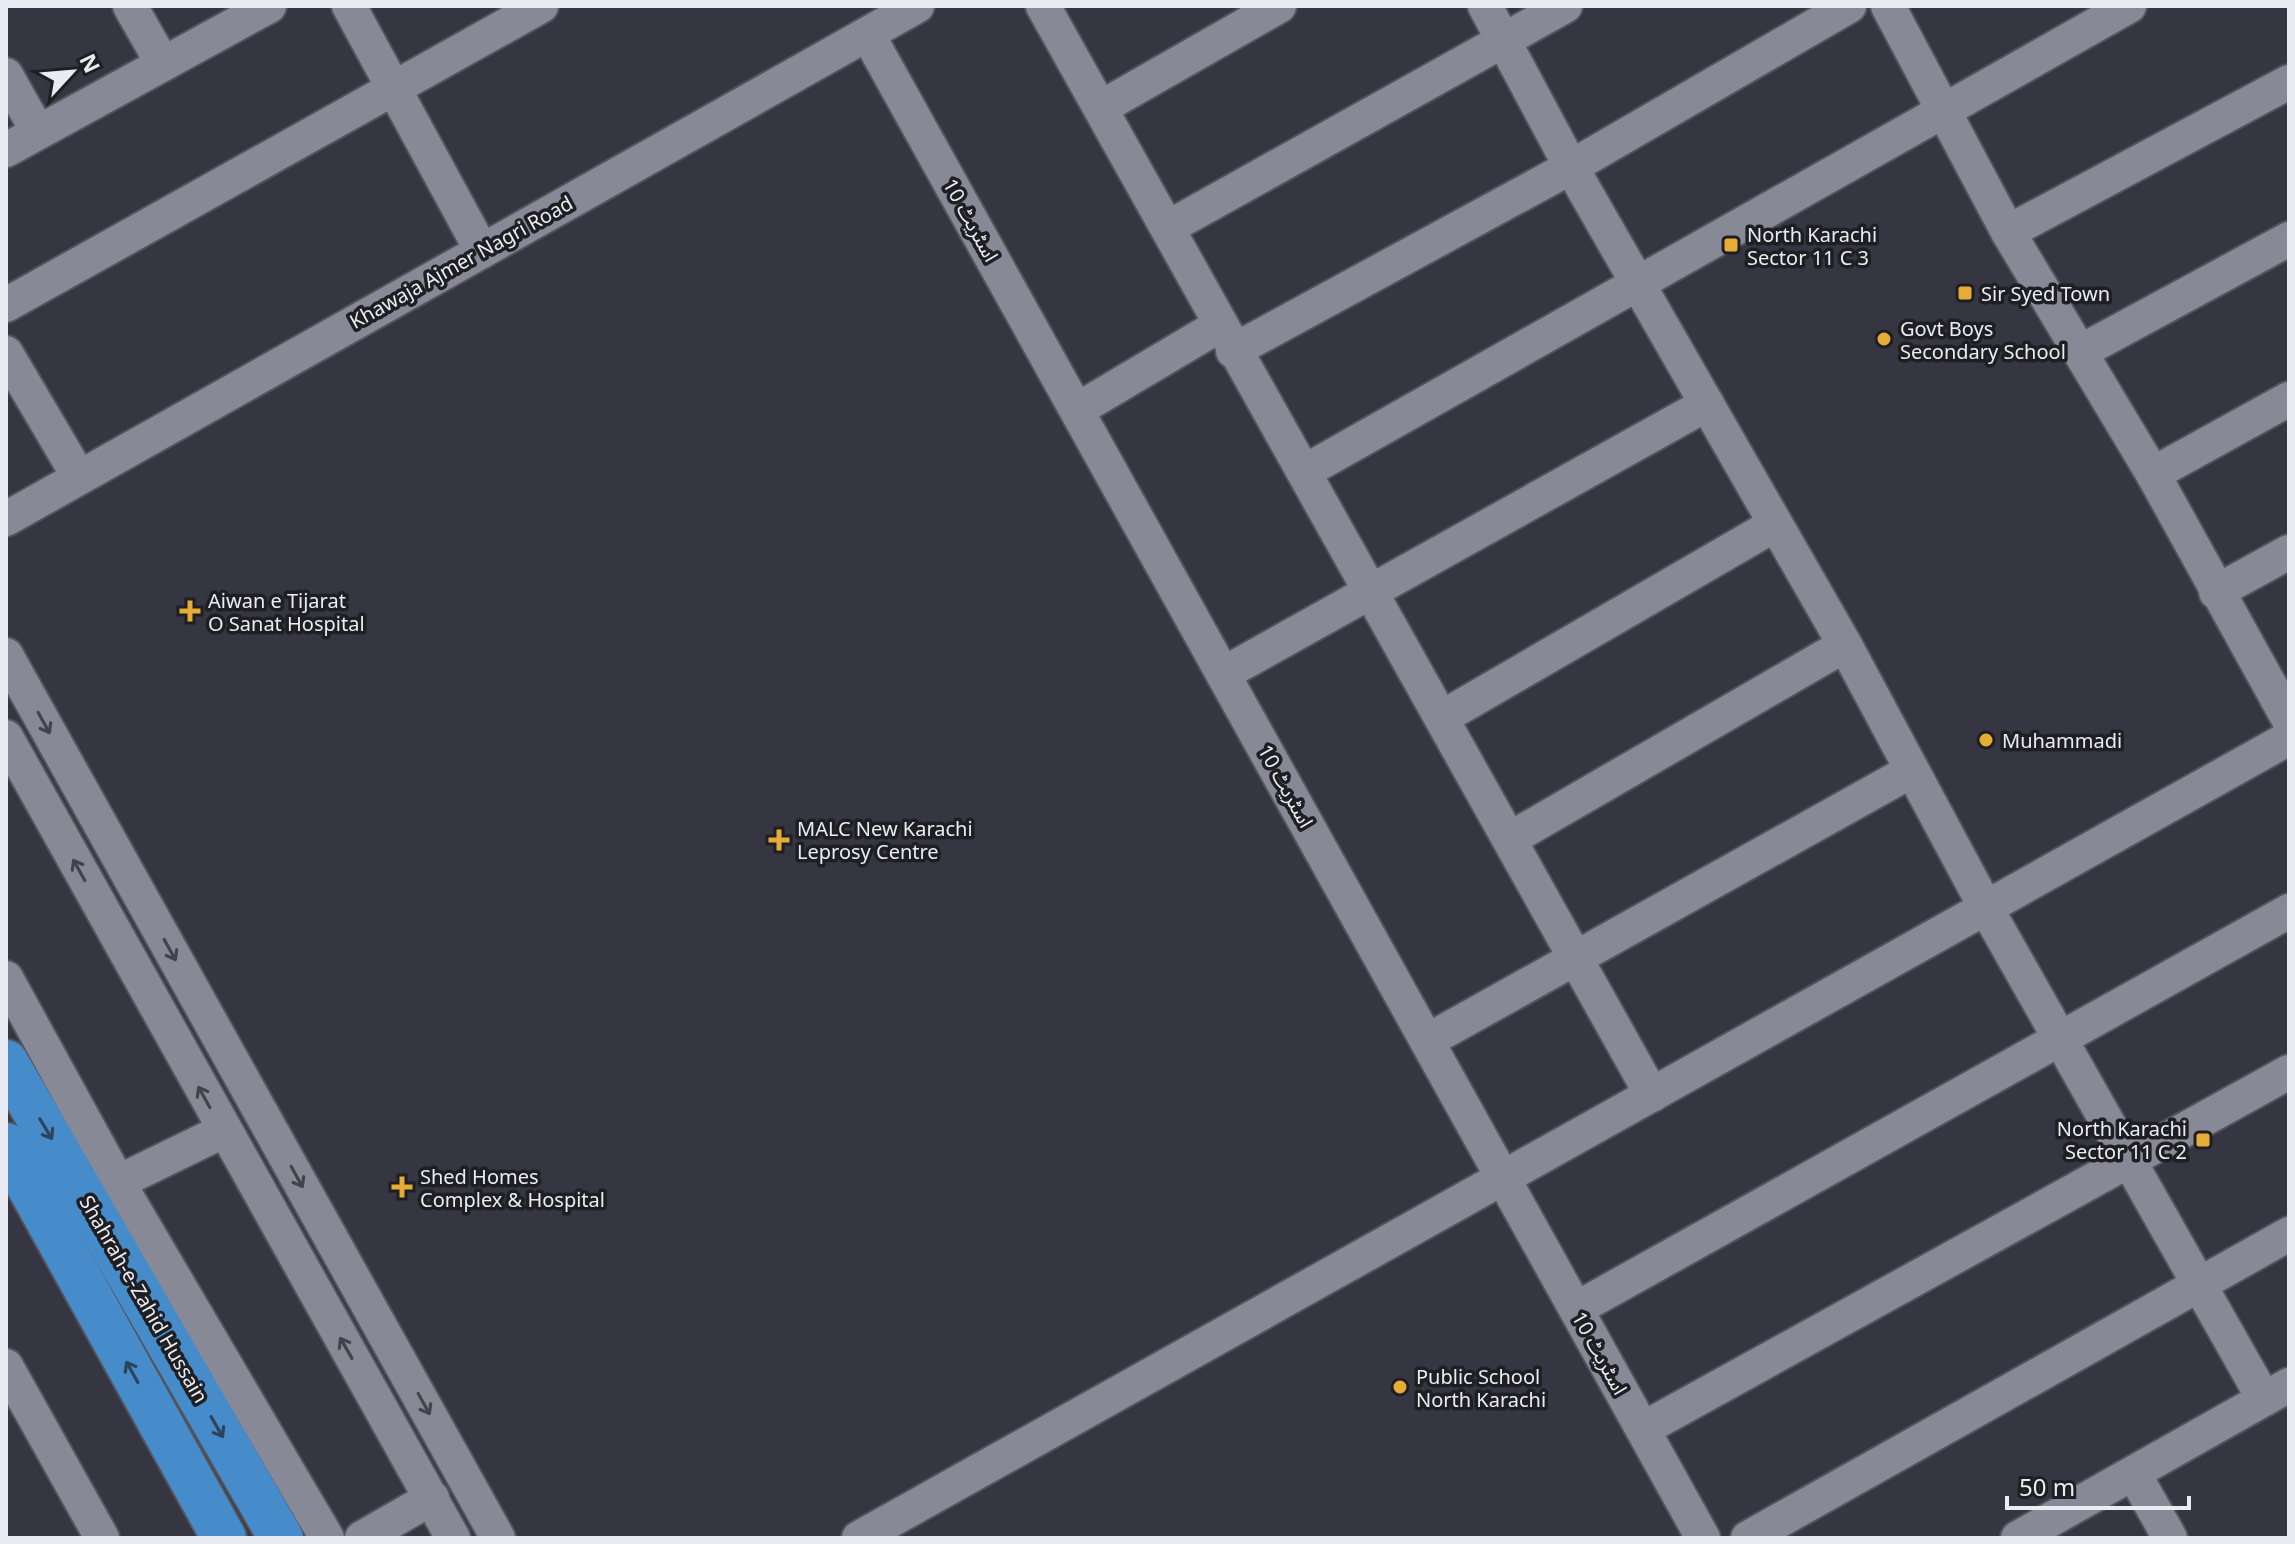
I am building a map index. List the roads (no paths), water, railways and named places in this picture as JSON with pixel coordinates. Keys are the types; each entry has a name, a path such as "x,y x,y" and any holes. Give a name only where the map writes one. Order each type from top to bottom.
{"main road":[{"name":"Shahrah-e-Zahid Hussain","path":"6,1062 102,1190 281,1538"},
{"path":"6,1145 224,1538"}],"street":[{"path":"130,6 163,64"},
{"path":"6,150 269,6"},
{"path":"349,6 482,251"},
{"path":"6,305 541,6"},
{"path":"1043,6 1652,1095"},
{"path":"1102,107 1279,6"},
{"path":"1485,6 1571,167 1845,645 1911,771 2127,1161 2199,1285 2277,1392 2018,1538"},
{"path":"1169,227 1565,6"},
{"path":"1077,410 1571,167 1849,6"},
{"path":"1888,6 2008,232 2153,474 2289,720"},
{"path":"1304,472 2129,6"},
{"name":"Khawaja Ajmer Nagri Road","path":"6,519 868,35 902,10"},
{"name":"اسٹریٹ 10","path":"868,35 1703,1538"},
{"path":"6,75 38,132"},
{"path":"2008,232 2289,82"},
{"path":"2082,351 2289,239"},
{"path":"6,353 79,477"},
{"path":"2153,474 2289,399"},
{"path":"1223,674 1707,404"},
{"path":"1443,717 1774,525"},
{"path":"2216,592 2289,552"},
{"path":"1510,839 1845,645"},
{"path":"6,655 498,1538"},
{"path":"6,737 223,1131 453,1538"},
{"path":"859,1538 2289,738"},
{"path":"1427,1041 1911,771"},
{"path":"1576,1309 2289,911"},
{"path":"6,978 102,1190 327,1538"},
{"path":"1643,1429 2289,1072"},
{"path":"102,1190 223,1131"},
{"path":"1748,1538 2289,1234"},
{"path":"10,1381 102,1538"},
{"path":"2134,1474 2170,1538"},
{"path":"362,1538 432,1498"}],"place":[{"name":"North Karachi Sector 11 C 3","path":"1731,245"},
{"name":"Sir Syed Town","path":"1965,293"},
{"name":"Govt Boys Secondary School","path":"1884,339"},
{"name":"Aiwan e Tijarat O Sanat Hospital","path":"190,611"},
{"name":"Muhammadi","path":"1986,740"},
{"name":"MALC New Karachi Leprosy Centre","path":"779,840"},
{"name":"North Karachi Sector 11 C 2","path":"2203,1140"},
{"name":"Shed Homes Complex & Hospital","path":"402,1187"},
{"name":"Public School North Karachi","path":"1400,1387"}]}
